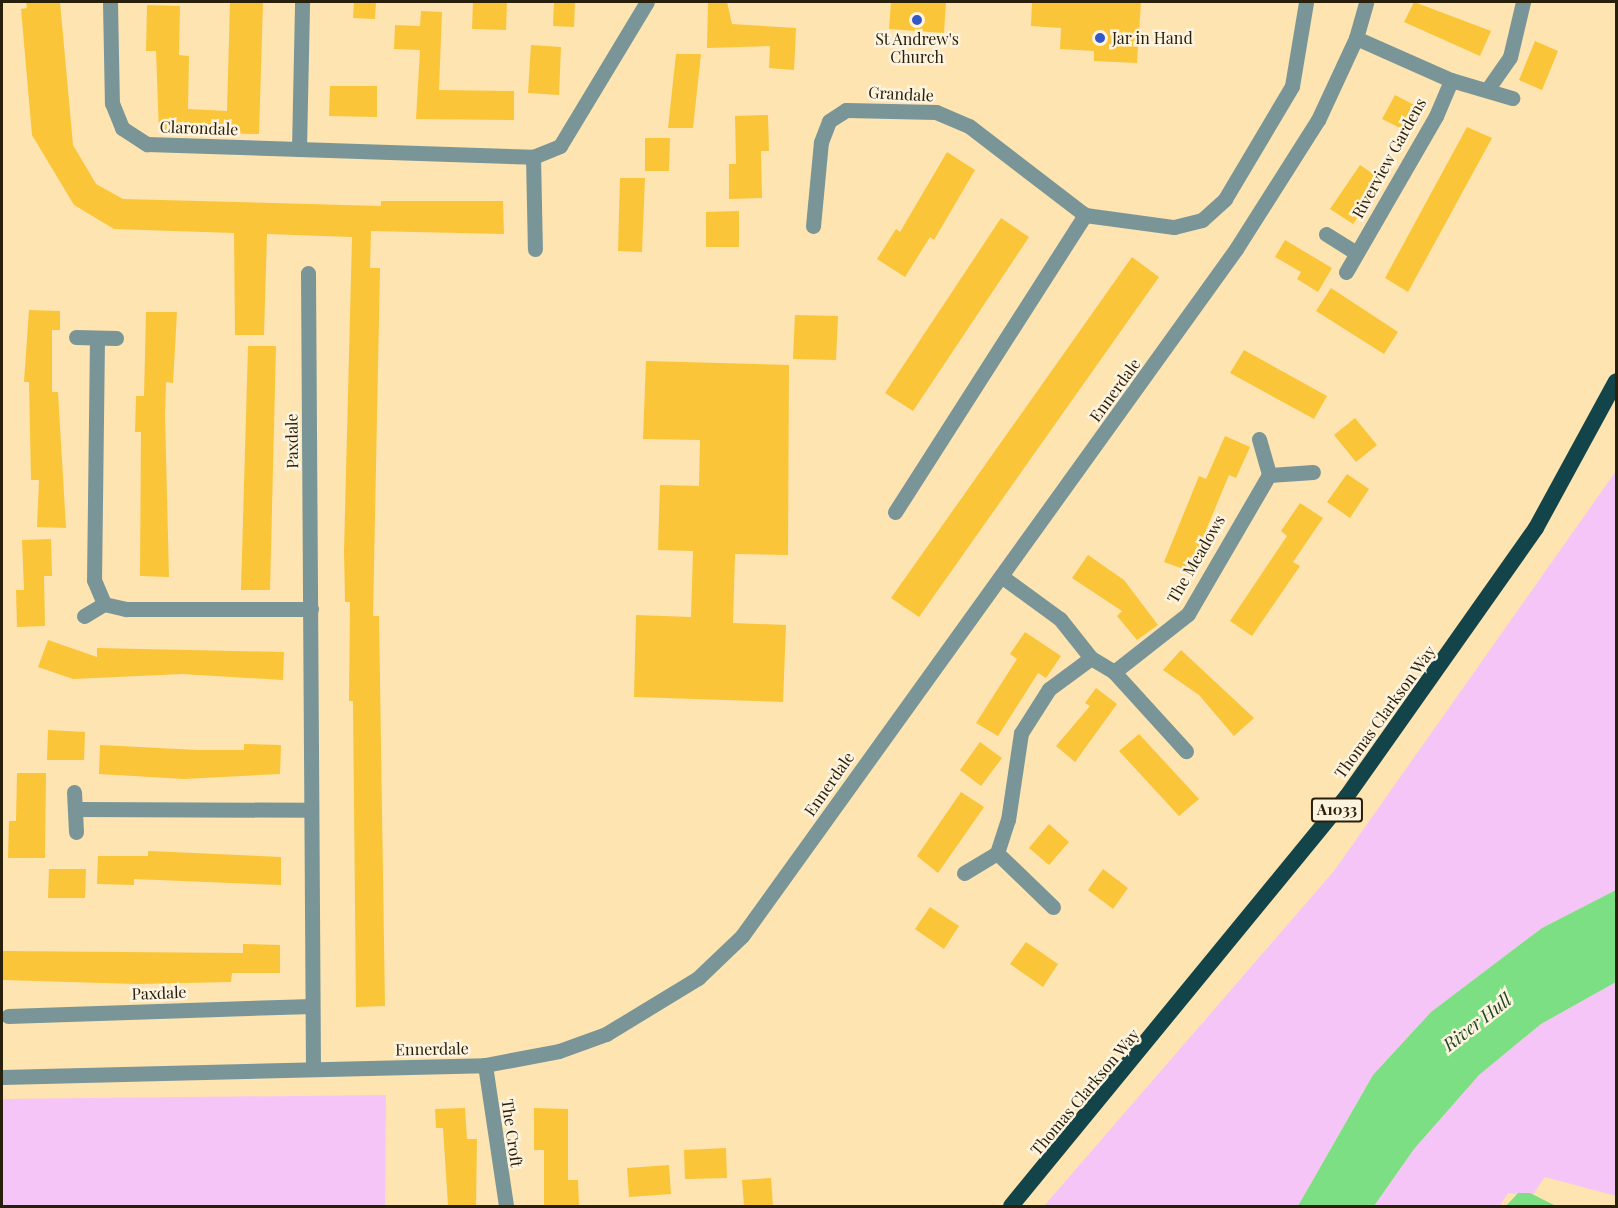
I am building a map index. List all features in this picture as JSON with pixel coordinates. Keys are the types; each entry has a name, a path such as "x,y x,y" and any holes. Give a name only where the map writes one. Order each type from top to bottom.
{"highway":[{"name":"Thomas Clarkson Way","path":"1011,1206 1347,796 1523,547 1617,381"}],"street":[{"name":"Clarondale","path":"110,2 112,103 122,128 147,144 533,157"},
{"path":"299,149 302,2"},
{"path":"535,249 533,157 566,138 647,2"},
{"path":"895,512 1084,215 1174,227 1202,220 1225,199 1292,86 1306,2"},
{"name":"Ennerdale","path":"2,1077 485,1065 559,1051 606,1034 698,978 742,936 1236,249 1318,120 1356,38 1366,2"},
{"path":"1487,90 1509,57 1523,2"},
{"path":"1356,38 1451,80 1512,98"},
{"name":"Riverview Gardens","path":"1346,272 1436,116 1451,80"},
{"name":"Grandale","path":"813,226 821,142 829,121 846,110 936,112 969,126 1084,215"},
{"path":"1326,234 1356,253"},
{"name":"Paxdale","path":"308,273 313,1069"},
{"path":"76,337 116,338"},
{"path":"97,338 94,580 104,604"},
{"path":"1259,439 1269,475 1313,472"},
{"name":"The Meadows","path":"1114,672 1188,614 1269,475"},
{"path":"1001,576 1060,619 1091,658 1114,672 1186,751"},
{"path":"84,615 104,604 126,609 311,609"},
{"path":"964,873 997,853 1008,820 1022,733 1049,689 1091,658"},
{"path":"74,792 76,832"},
{"path":"76,809 311,810"},
{"path":"997,853 1053,907"},
{"name":"Paxdale","path":"8,1016 312,1006"},
{"name":"The Croft","path":"485,1065 506,1206"}],"shaded area":[{"path":"1616,471 1616,890 1542,928 1431,1012 1373,1075 1298,1206 1044,1206 1334,871"},
{"path":"1616,982 1616,1196 1545,1177 1532,1196 1508,1193 1500,1206 1374,1206 1414,1149 1479,1075 1541,1024"},
{"path":"386,1095 385,1206 2,1206 2,1099"}],"water":[{"name":"River Hull","path":"1616,890 1616,982 1541,1024 1479,1075 1414,1149 1374,1206 1298,1206 1373,1075 1431,1012 1542,928"},
{"path":"1518,1193 1530,1193 1556,1206 1506,1206"}],"building":[{"path":"26,2 60,2 73,145 96,184 123,199 381,206 381,201 503,201 504,234 371,231 370,268 380,268 373,616 379,616 385,1006 356,1007 353,701 349,701 350,602 345,602 344,551 352,237 267,234 264,335 235,335 234,233 114,229 74,205 32,135 21,9 27,8"},
{"path":"230,2 263,2 259,134 159,132 156,51 146,51 147,5 180,6 179,55 189,56 188,109 227,111"},
{"path":"354,2 376,2 375,19 353,18"},
{"path":"473,2 507,2 506,30 472,29"},
{"path":"554,2 575,2 574,27 553,26"},
{"path":"708,2 727,2 732,24 796,28 794,70 769,68 770,46 707,48"},
{"name":"St Andrew's Church","path":"891,2 946,2 944,33 889,29"},
{"name":"Jar in Hand","path":"1032,2 1141,2 1137,63 1094,61 1094,51 1060,49 1061,28 1031,26"},
{"path":"1414,2 1491,31 1480,56 1404,22"},
{"path":"421,11 442,12 439,90 514,91 514,120 416,119 420,50 394,49 395,25 420,26"},
{"path":"1535,41 1558,51 1542,90 1519,80"},
{"path":"531,45 561,47 559,95 528,93"},
{"path":"676,54 701,54 693,128 668,128"},
{"path":"330,86 377,86 377,117 329,116"},
{"path":"1395,95 1422,109 1410,133 1382,119"},
{"path":"768,115 769,151 761,151 762,198 729,199 729,164 736,164 735,116"},
{"path":"1467,127 1492,138 1408,292 1385,278"},
{"path":"645,138 670,138 669,171 645,171"},
{"path":"947,152 975,170 934,240 930,237 905,277 877,259 896,229 900,232"},
{"path":"1360,165 1382,180 1353,224 1330,209"},
{"path":"620,178 645,178 642,252 618,251"},
{"path":"739,211 739,247 706,247 706,212"},
{"path":"1001,218 1029,237 913,411 885,393"},
{"path":"1285,240 1332,268 1318,292 1297,279 1301,272 1275,257"},
{"path":"1132,257 1159,277 919,617 891,598"},
{"path":"1331,288 1398,332 1384,354 1316,311"},
{"path":"29,310 60,311 60,330 52,330 52,392 58,392 66,528 37,527 39,480 31,480 29,382 24,382"},
{"path":"146,312 177,312 173,383 166,382 165,415 169,577 140,576 141,432 135,432 136,396 144,396"},
{"path":"795,315 838,316 836,360 793,359"},
{"path":"248,346 276,346 270,590 241,590"},
{"path":"1244,350 1327,396 1314,419 1230,373"},
{"path":"646,361 789,365 788,555 735,554 733,623 786,625 783,702 634,697 636,615 691,617 693,551 658,550 660,485 699,486 700,440 643,439"},
{"path":"1355,418 1377,445 1356,462 1334,435"},
{"path":"1225,436 1250,447 1236,478 1229,475 1189,571 1164,562 1199,476 1206,479"},
{"path":"1347,474 1369,489 1350,518 1327,502"},
{"path":"1300,503 1323,518 1293,562 1300,566 1252,636 1230,621 1287,536 1281,531"},
{"path":"51,539 52,576 44,576 45,626 17,627 16,590 24,590 22,540"},
{"path":"1088,555 1124,580 1158,625 1137,640 1117,616 1122,611 1072,578"},
{"path":"1025,632 1061,656 1046,678 1038,673 998,736 976,723 1017,659 1010,654"},
{"path":"48,640 97,657 97,648 284,652 283,680 182,674 73,679 38,667"},
{"path":"1181,650 1254,718 1234,736 1199,695 1163,670"},
{"path":"1096,688 1117,704 1075,762 1056,746 1090,706 1085,703"},
{"path":"48,730 85,732 84,760 47,760"},
{"path":"1139,734 1199,799 1179,816 1119,751"},
{"path":"980,742 1002,758 981,786 960,770"},
{"path":"244,744 281,745 280,774 184,779 99,774 100,745 244,750"},
{"path":"17,773 46,773 45,858 8,858 9,821 16,821"},
{"path":"961,792 984,807 938,873 917,856"},
{"path":"1049,824 1069,842 1049,865 1029,848"},
{"path":"148,851 281,857 281,885 134,879 134,885 97,884 98,856 148,856"},
{"path":"49,869 86,869 85,898 48,898"},
{"path":"1103,869 1128,888 1113,909 1088,890"},
{"path":"930,907 959,926 944,949 915,929"},
{"path":"1026,942 1058,964 1043,987 1010,964"},
{"path":"243,944 280,945 280,973 232,973 231,982 137,984 3,980 3,951 243,953"},
{"path":"465,1108 467,1139 477,1139 476,1206 448,1206 443,1128 436,1128 435,1109"},
{"path":"534,1108 568,1109 568,1180 578,1180 579,1206 544,1206 544,1150 534,1150"},
{"path":"726,1148 727,1178 685,1179 684,1150"},
{"path":"669,1165 671,1194 629,1197 627,1168"},
{"path":"771,1178 773,1206 744,1206 742,1180"}],"place":[{"name":"St Andrew's Church","path":"917,20"},
{"name":"Jar in Hand","path":"1100,38"}]}
